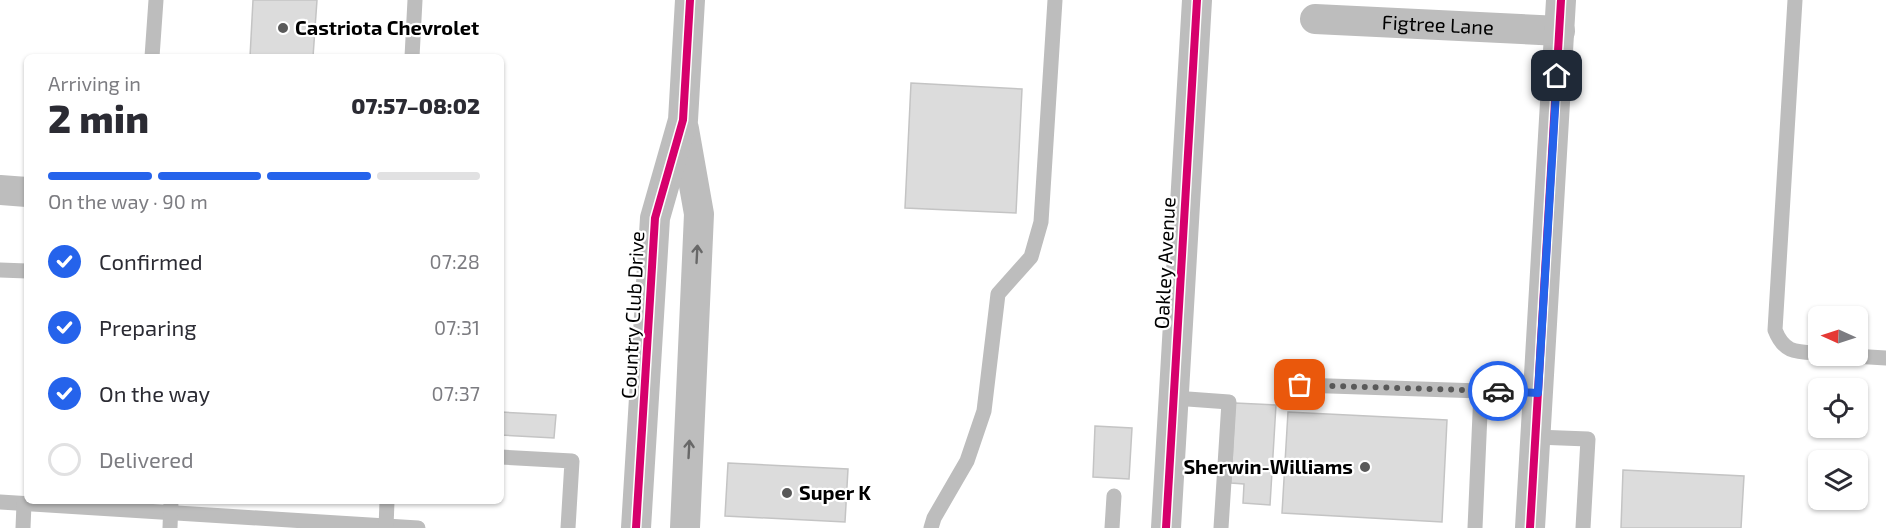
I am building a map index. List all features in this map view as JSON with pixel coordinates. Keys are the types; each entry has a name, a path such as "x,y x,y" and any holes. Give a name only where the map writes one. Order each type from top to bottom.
{"street":[{"name":"Country Club Drive","path":"636,528 656,218 683,120 690,0"},
{"name":"Oakley Avenue","path":"1166,528 1197,0"},
{"path":"1530,528 1561,0"},
{"name":"Figtree Lane","path":"1315,19 1560,31"},
{"name":"Country Club Drive","path":"683,120 699,214 685,528"},
{"path":"0,190 24,192"},
{"path":"646,375 692,378"},
{"path":"640,480 687,483"}],"lane":[{"path":"152,54 156,0"},
{"path":"412,54 415,0"},
{"path":"931,528 934,518 968,461 984,411 998,294 1031,257 1041,222 1055,0"},
{"path":"1795,0 1775,330 1780,342 1794,351 1808,352"},
{"path":"0,270 24,271"},
{"path":"1868,357 1886,358"},
{"path":"1300,385 1538,393"},
{"path":"1475,528 1481,391"},
{"path":"1174,398 1229,402 1221,528"},
{"path":"1536,437 1588,439 1583,528"},
{"path":"504,456 572,461 568,528"},
{"path":"1112,528 1114,496"},
{"path":"0,502 82,504 171,514 418,528"},
{"path":"23,528 24,504"},
{"path":"386,527 387,504"}],"building":[{"name":"Castriota Chevrolet","path":"253,0 317,0 313,54 250,54"},
{"path":"911,83 1022,89 1016,213 905,208"},
{"path":"1235,403 1276,405 1270,505 1243,503 1244,484 1231,483"},
{"path":"504,412 556,415 554,438 504,435"},
{"name":"Sherwin-Williams","path":"1288,412 1447,420 1442,522 1282,513"},
{"path":"1095,426 1132,428 1129,479 1093,477"},
{"name":"Super K","path":"728,463 848,469 845,522 725,516"},
{"path":"1623,470 1744,476 1741,528 1621,528"}],"cycle path":[{"path":"636,528 655,218 683,120 690,0"},
{"path":"1166,528 1197,0"},
{"path":"1530,528 1561,0"}],"way so far":[{"path":"1300,385 1498,391"}],"place":[{"name":"Castriota Chevrolet","path":"283,28"},
{"name":"Sherwin-Williams","path":"1365,467"},
{"name":"Super K","path":"787,493"}],"route":[{"path":"1498,391 1538,393 1557,76"}]}
